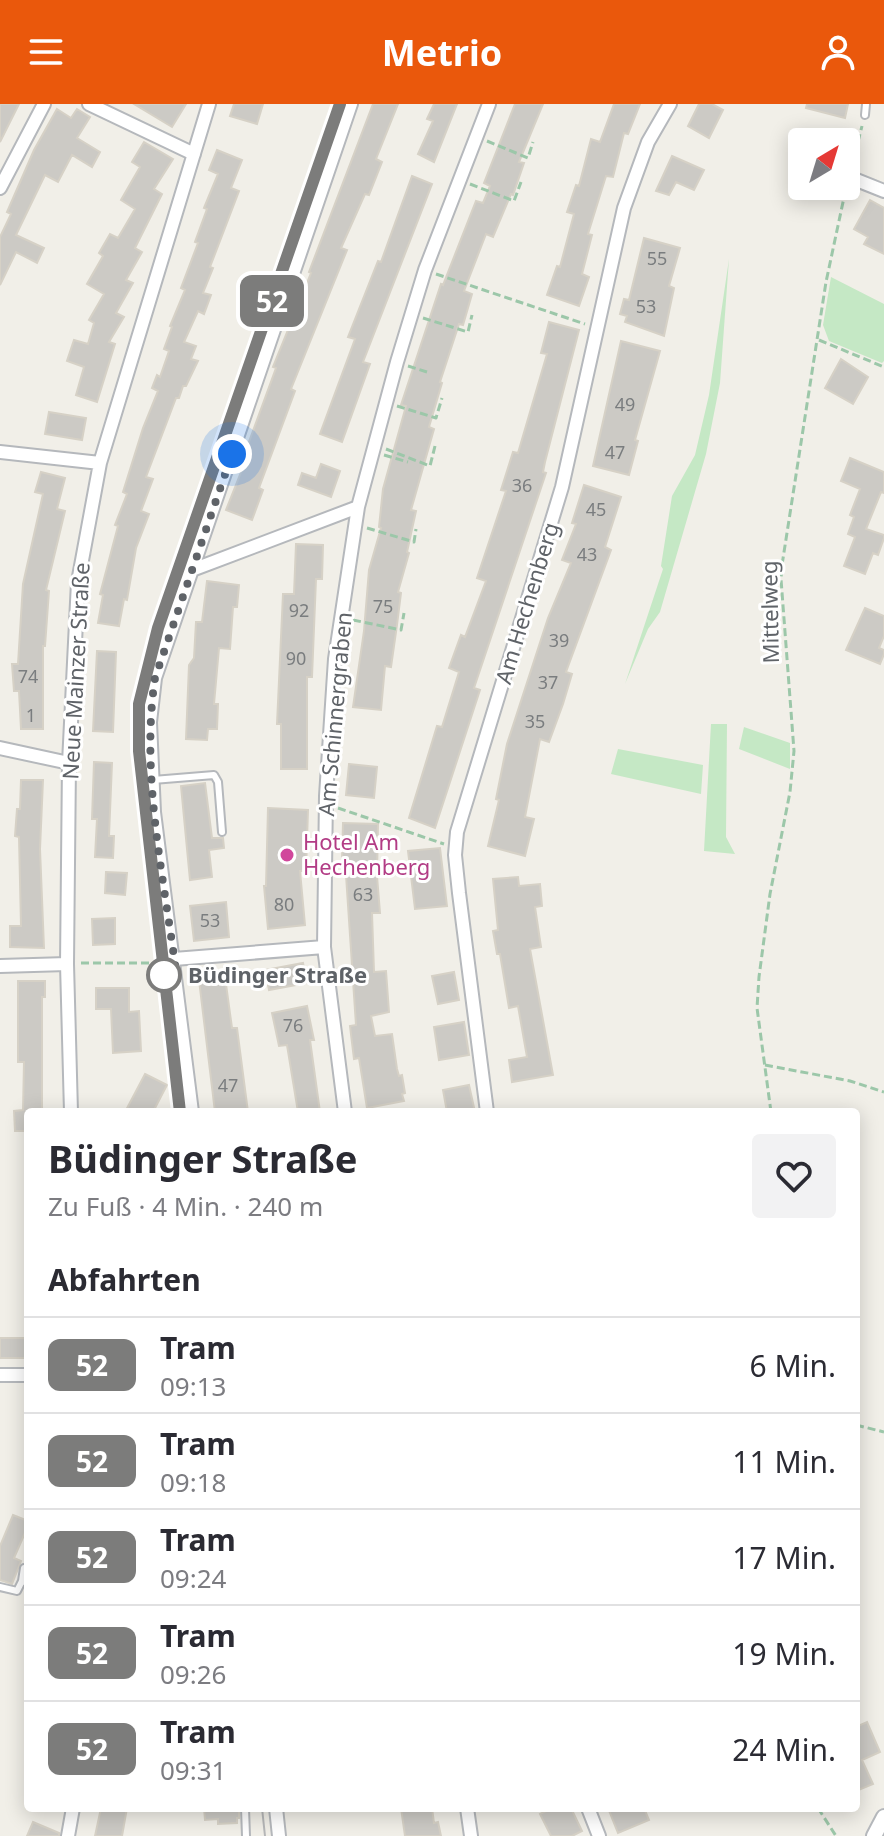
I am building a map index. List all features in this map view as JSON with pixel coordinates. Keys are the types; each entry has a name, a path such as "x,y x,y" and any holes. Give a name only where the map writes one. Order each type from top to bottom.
{"street":[{"path":"0,188 44,104"},
{"path":"89,104 194,154"},
{"name":"Neue Mainzer Straße","path":"71,1108 74,964 69,763 78,582 100,463 209,104"},
{"path":"192,1108 154,812 150,722 155,678 351,104"},
{"name":"Am Schinnergraben","path":"344,1108 324,947 326,804 335,659 341,617 358,507 397,362 425,270 489,104"},
{"name":"Am Hechenberg","path":"486,1108 475,1030 456,848 457,832 562,487 624,208 648,142 670,104"},
{"path":"860,181 884,191"},
{"path":"0,452 100,463"},
{"path":"192,570 358,507"},
{"path":"0,748 69,763"},
{"path":"174,959 324,947"},
{"path":"0,966 74,964"},
{"path":"0,1375 24,1375"},
{"path":"68,1836 72,1812"},
{"path":"276,1812 279,1836"},
{"path":"468,1812 471,1836"},
{"path":"590,1812 599,1836"},
{"path":"874,1836 884,1817"}],"lane":[{"path":"865,115 866,104"},
{"path":"153,780 214,775 218,782 222,832"},
{"path":"0,1587 17,1591 24,1583"},
{"path":"245,1812 246,1836"}],"path":[{"name":"Mittelweg","path":"860,134 865,115"},
{"path":"476,136 528,158 533,142"},
{"path":"459,180 514,201 521,182"},
{"name":"Mittelweg","path":"770,1108 757,1008 759,977 794,751 781,579 826,282 844,200"},
{"path":"425,270 599,329"},
{"path":"412,314 468,332 472,315"},
{"path":"819,340 884,367"},
{"path":"397,362 427,372"},
{"path":"386,402 436,418 442,398"},
{"path":"374,448 430,466 435,446"},
{"path":"374,448 408,462"},
{"path":"355,525 414,542 416,529"},
{"path":"341,617 401,630 404,613"},
{"path":"326,804 456,848"},
{"path":"74,964 148,963"},
{"path":"765,1065 850,1081 884,1092"},
{"path":"860,1426 884,1432"},
{"path":"821,1812 836,1836"}],"green space":[{"path":"729,259 720,383 706,454 660,612 648,629 625,684 663,569 672,496 695,455 709,395"},
{"path":"831,277 884,304 882,363 829,341 823,325"},
{"path":"711,724 727,724 726,837 735,854 704,851"},
{"path":"744,727 790,743 790,769 739,749"},
{"path":"618,749 703,765 701,794 611,774"}],"building":[{"path":"0,104 19,104 0,142"},
{"path":"134,104 186,104 172,127"},
{"path":"234,104 263,104 257,124 230,116"},
{"path":"373,104 398,104 376,159 382,162 369,195 365,194 341,248 347,250 291,389 295,391 259,488 263,490 252,520 226,510 276,368 273,367"},
{"path":"434,104 457,104 434,162 418,154 433,121 427,119"},
{"path":"515,104 543,104 519,162 524,163 513,195 493,237 486,234 464,291 472,294 440,382 429,427 434,429 411,510 416,511 398,592 401,593 391,667 385,666 381,710 353,707 369,570 381,528 383,489 406,406 401,405 441,284 476,201 483,203 490,186 484,183"},
{"path":"614,104 640,104 628,134 624,133 613,177 606,176 588,234 592,235 582,274 589,277 579,306 547,295 557,266 560,267 574,214 567,212 576,185 579,186 591,139 600,142"},
{"path":"699,104 712,104 723,110 709,138 688,126"},
{"path":"807,104 848,104 845,118 806,108"},
{"path":"57,109 71,118 77,109 90,117 77,138 100,152 92,167 72,155 58,182 45,175 16,235 44,248 37,263 16,252 0,285 0,237 11,214 7,212 34,150"},
{"path":"144,142 173,159 154,189 162,194 135,248 142,252 126,280 133,283 116,313 124,317 109,342 115,344 97,402 76,395 84,367 67,361 74,340 88,344 94,323 89,320 104,294 87,284 103,256 99,253 110,234 118,238 135,209 121,200 140,167 132,162"},
{"path":"217,150 242,160 231,188 239,191 203,293 211,295 204,314 198,311 184,342 196,346 191,359 198,361 179,398 176,398 146,477 153,479 141,511 149,514 136,548 119,626 98,623 103,595 100,594 118,526 115,525 127,494 123,492 158,391 152,388 157,375 160,377 169,351 164,349 170,326 185,290 181,288 198,243 195,242 207,209 204,208 218,174 209,170"},
{"path":"672,156 704,170 694,190 676,182 669,195 656,191"},
{"path":"412,176 432,184 363,362 370,364 342,442 320,434 355,339 348,337 378,261 381,262"},
{"path":"870,200 884,208 884,254 864,244 868,237 854,229"},
{"path":"644,238 680,248 669,286 674,288 664,336 625,322 627,316 620,314 624,299 629,300"},
{"path":"549,322 579,330 545,462 543,472 546,473 474,688 480,690 435,828 409,818 437,726 442,727 459,672 449,668 461,635 465,637 486,581 477,578 506,491 501,490 513,452 518,453 547,354 541,353"},
{"path":"621,341 660,351 635,440 638,441 629,475 593,466"},
{"path":"841,359 868,377 853,404 825,388"},
{"path":"49,412 86,418 82,440 45,434"},
{"path":"850,458 884,472 884,493 881,492 866,529 884,535 884,538 878,555 873,553 865,574 844,566 855,537 848,534 854,517 850,515 860,489 841,481"},
{"path":"321,464 340,471 331,497 298,485 302,473 316,478"},
{"path":"41,472 65,478 57,509 65,511 46,590 49,591 43,646 43,729 21,729 19,691 14,691 12,664 18,664 23,584 43,494 35,492"},
{"path":"584,485 621,497 605,547 611,550 566,672 572,674 563,704 549,742 540,739 525,817 534,819 525,856 488,846 507,744 548,618 571,563 562,560 576,524 572,523"},
{"path":"296,544 323,545 322,579 316,579 312,677 307,677 307,769 281,769 281,724 277,724 283,594 294,594"},
{"path":"207,581 239,585 237,607 233,607 230,649 219,648 214,704 218,704 217,729 208,729 207,740 186,739 189,665 194,658 196,622 202,622"},
{"path":"865,608 884,616 884,636 879,648 884,650 884,654 880,664 846,650"},
{"path":"97,651 116,652 113,732 93,731"},
{"path":"94,762 112,763 109,836 114,836 113,858 95,857 97,819 92,819"},
{"path":"349,764 377,767 374,798 346,795"},
{"path":"21,780 43,780 40,849 44,948 10,947 10,926 21,926 19,837 15,836"},
{"path":"205,783 212,838 223,838 224,848 209,850 212,877 190,880 181,786"},
{"path":"268,808 308,810 306,871 300,871 305,925 268,929 264,886"},
{"path":"343,823 378,824 380,913 372,913 374,972 386,971 389,1012 371,1016 375,1036 392,1034 397,1069 399,1076 402,1075 405,1093 402,1094 404,1101 367,1108 359,1058 354,1059 350,1026 356,1025 345,860 342,860"},
{"path":"440,848 447,906 415,909 408,851"},
{"path":"106,872 127,873 125,895 105,893"},
{"path":"518,877 519,886 540,884 542,906 535,907 541,947 530,949 553,1075 512,1082 509,1060 527,1057 518,1006 509,1008 500,954 497,954 493,931 498,930 493,879"},
{"path":"226,902 229,937 194,941 190,906"},
{"path":"115,918 115,944 93,945 92,919"},
{"path":"303,963 307,983 269,990 265,970"},
{"path":"454,972 459,1000 438,1004 432,976"},
{"path":"225,977 232,1028 237,1028 247,1108 215,1108 199,980"},
{"path":"18,981 45,981 45,997 42,997 42,1108 24,1108 24,1131 15,1131 14,1111 23,1110 24,1062 18,1062"},
{"path":"96,988 129,988 129,1012 139,1011 141,1051 113,1053 111,1009 96,1009"},
{"path":"307,1006 314,1040 310,1040 319,1108 297,1108 287,1045 279,1046 272,1013"},
{"path":"464,1022 469,1055 439,1060 434,1027"},
{"path":"145,1074 167,1085 155,1108 127,1108"},
{"path":"469,1085 474,1108 446,1108 443,1090"},
{"path":"0,1338 24,1338 24,1358 0,1358"},
{"path":"13,1515 24,1519 24,1535 14,1558 21,1561 12,1584 0,1580 0,1546"},
{"path":"867,1722 880,1752 862,1760 873,1784 860,1789 860,1725"},
{"path":"100,1812 126,1812 122,1836 95,1836"},
{"path":"204,1812 239,1812 237,1823 218,1824 218,1819 205,1820"},
{"path":"402,1812 433,1812 441,1836 405,1836"},
{"path":"573,1812 582,1831 572,1836 551,1836 540,1814"},
{"path":"610,1812 646,1812 649,1820 618,1833"},
{"path":"33,1822 59,1833 59,1836 27,1836"}],"tram line":[{"path":"180,1108 139,751 139,704 158,628 340,104"},
{"name":"52","path":"180,1108 139,751 139,704 158,628 340,104"},
{"path":"262,1812 265,1836"}],"place":[{"name":"Hotel Am Hechenberg","path":"287,855"},
{"name":"Büdinger Straße","path":"164,975"}],"route":[{"path":"164,975 177,980 154,812 151,707 155,678 232,454"}]}
